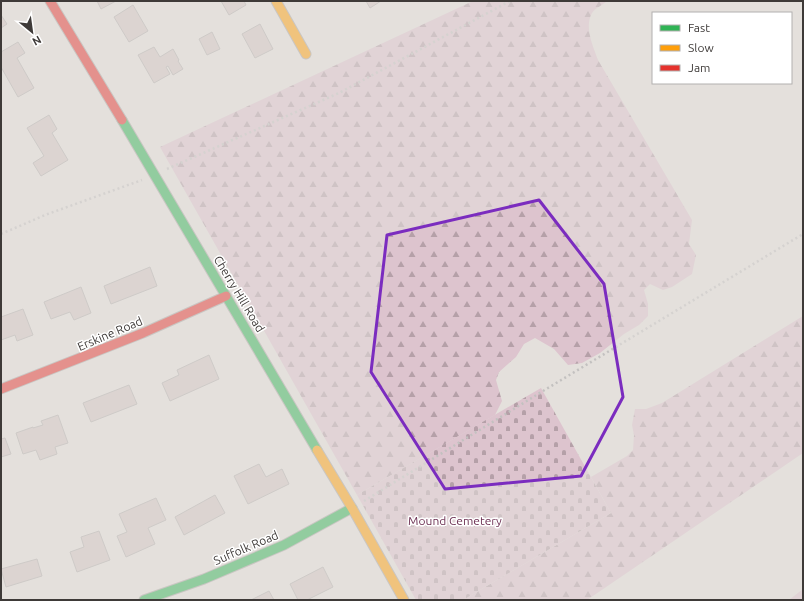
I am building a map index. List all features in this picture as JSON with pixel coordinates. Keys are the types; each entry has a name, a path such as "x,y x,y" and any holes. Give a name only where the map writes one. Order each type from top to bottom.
{"street":[{"name":"Cherry Hill Road","path":"50,1 352,508 404,600"},
{"path":"276,1 306,54"},
{"name":"Erskine Road","path":"1,389 79,359 192,312 226,296"},
{"name":"Suffolk Road","path":"144,600 204,579 284,545 352,508"}],"path":[{"path":"1,234 45,215 155,175 338,93 510,1"},
{"path":"352,508 803,234"}],"highlighted area":[{"path":"539,200 604,284 623,397 581,476 445,489 371,372 387,235"}],"green space":[{"path":"473,1 607,1 593,11 590,18 589,30 592,43 598,60 692,220 689,244 696,255 692,274 672,287 663,290 650,284 644,290 648,304 648,316 639,325 624,334 600,353 582,363 568,365 554,349 535,338 524,344 516,357 499,372 496,380 502,401 495,415 357,495 160,147"},
{"path":"803,316 803,453 587,600 463,600 611,513 591,477 627,456 633,450 634,435 632,425 635,409 646,409 662,403"},
{"name":"Mound Cemetery","path":"541,388 611,513 463,600 416,600 357,495"},
{"path":"803,589 803,600 789,600"}],"building":[{"path":"97,1 116,1 101,9"},
{"path":"221,1 244,1 246,5 229,15"},
{"path":"366,1 381,1 370,8"},
{"path":"133,5 148,31 129,42 114,17"},
{"path":"1,15 7,24 1,28"},
{"path":"260,24 273,49 255,58 242,34"},
{"path":"212,32 220,49 207,55 199,39"},
{"path":"18,42 25,53 17,58 34,88 18,97 1,67 1,52"},
{"path":"154,47 160,57 173,49 183,69 173,75 168,66 166,67 170,74 154,83 138,55"},
{"path":"49,115 57,129 52,133 68,160 41,176 33,163 44,156 27,128"},
{"path":"150,267 157,286 111,304 104,286"},
{"path":"81,287 91,313 74,320 70,312 51,319 44,302"},
{"path":"23,309 33,335 17,341 15,335 1,340 1,317"},
{"path":"209,355 219,379 170,401 162,383 179,375 177,370"},
{"path":"129,385 137,404 91,422 83,403"},
{"path":"58,415 68,443 55,447 57,454 40,460 36,450 23,454 16,433 43,425 41,421"},
{"path":"5,438 11,454 1,457 1,439"},
{"path":"259,464 266,477 282,469 289,484 248,504 234,476"},
{"path":"215,495 225,513 184,535 175,517"},
{"path":"156,498 166,520 148,528 155,544 126,557 117,536 127,532 119,514"},
{"path":"99,531 110,560 77,572 70,552 84,547 81,537"},
{"path":"37,559 42,576 6,587 1,569"},
{"path":"323,567 333,587 307,600 298,600 290,584"},
{"path":"269,591 274,600 251,600"}],"traffic: fast":[{"path":"122,120 317,450"},
{"path":"144,600 204,579 284,545 352,508"}],"traffic: slow":[{"path":"276,1 306,54"},
{"path":"317,450 404,600"}],"traffic: jam":[{"path":"50,1 122,120"},
{"path":"1,389 143,333 226,296"}]}
